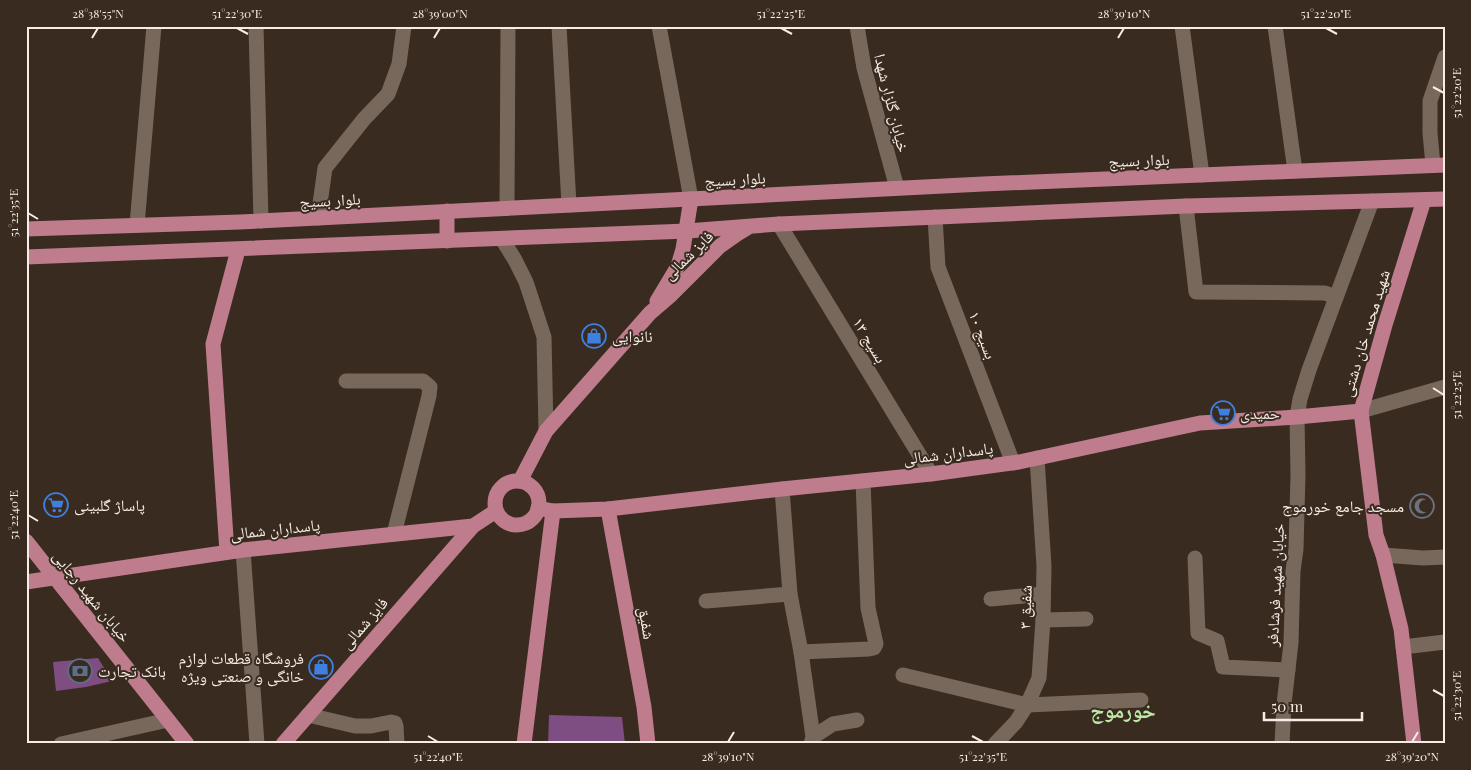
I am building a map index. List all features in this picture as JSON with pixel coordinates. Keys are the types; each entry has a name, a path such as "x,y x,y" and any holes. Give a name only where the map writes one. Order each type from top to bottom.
{"main road":[{"name":"بلوار بسیج","path":"26,229 262,221 897,188 1439,165"},
{"name":"فایز شمالی","path":"650,313 678,266 687,231 691,199"},
{"path":"26,257 687,231 753,225 1186,206 1445,199"},
{"name":"شهید محمد خان دشتی","path":"1414,744 1401,629 1383,555 1376,536 1361,411 1385,325 1424,200"},
{"path":"446,211 447,241"},
{"name":"فایز شمالی","path":"520,481 546,431 650,313 671,295 720,246 753,225"},
{"path":"227,552 212,344 238,250"},
{"name":"پاسداران شمالی","path":"545,510 608,509 930,474 1013,463 1200,423 1361,411"},
{"path":"524,744 545,510 535,490 528,484 520,481 502,486 494,502 496,511 501,519 509,524 518,525 527,522 545,510"},
{"name":"شفیق","path":"608,509 644,708 648,744"},
{"name":"پاسداران شمالی","path":"26,582 227,552 473,526 496,511"},
{"name":"فایز شمالی","path":"283,744 473,526"},
{"name":"خیابان شهید رجایی","path":"26,542 187,744"}],"street":[{"path":"137,225 154,26"},
{"path":"256,26 262,221"},
{"path":"318,218 325,168 364,119 388,94 399,64 404,26"},
{"path":"507,208 508,26"},
{"path":"559,26 569,205"},
{"path":"659,26 691,199"},
{"name":"خیابان گلزار شهدا","path":"857,26 864,68 897,188"},
{"path":"1182,26 1202,175"},
{"path":"1275,26 1295,171"},
{"path":"1439,165 1430,133 1430,101 1445,57"},
{"name":"خیابان شهید فرشادفر","path":"1282,744 1291,643 1298,475 1297,417 1300,399 1309,370 1372,201"},
{"path":"1186,206 1196,292 1325,293 1336,297"},
{"name":"بسیج ۱۰","path":"935,217 938,267 1013,463"},
{"name":"بسیج ۱۳","path":"779,224 930,474"},
{"path":"502,239 526,282 544,337 546,431"},
{"path":"346,381 423,381 430,387 394,534"},
{"path":"1361,411 1445,387"},
{"name":"شفیق ۳","path":"995,744 1016,722 1027,705 1039,678 1044,566 1037,458"},
{"path":"801,652 869,650 874,648 876,644 868,608 863,481"},
{"path":"782,489 790,594 801,652 812,740 834,724 857,720"},
{"path":"243,550 257,744"},
{"path":"1383,555 1423,558 1445,557"},
{"path":"1195,558 1198,633 1217,641 1223,666 1288,670"},
{"path":"706,601 790,594"},
{"path":"991,599 1043,594"},
{"path":"1043,620 1086,620"},
{"path":"1403,647 1445,642"},
{"path":"903,675 1027,705 1141,700"},
{"path":"308,714 355,726 371,726 391,722 396,726 397,744"},
{"path":"61,744 168,720"}],"building":[{"name":"بانک تجارت","path":"98,658 112,681 56,691 53,662"},
{"path":"549,715 622,717 625,744 548,744"}],"place":[{"name":"نانوایی","path":"594,336"},
{"name":"حمیدی","path":"1223,413"},
{"name":"پاساژ گلبینی","path":"56,505"},
{"name":"مسجد جامع خورموج","path":"1422,506"},
{"name":"فروشگاه قطعات لوازم خانگی و صنعتی ویژه","path":"321,667"},
{"name":"بانک تجارت","path":"80,671"}],"district":[{"name":"خورموج","path":"1123,711"}]}
